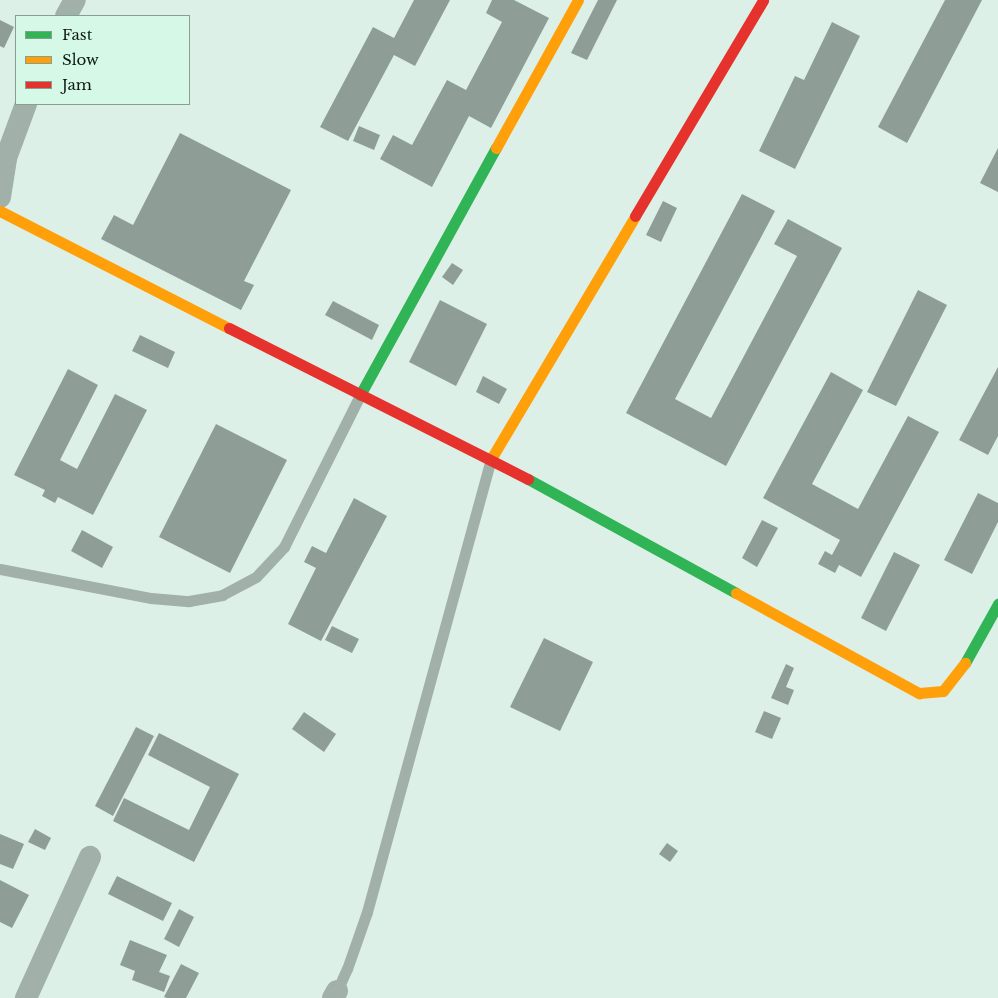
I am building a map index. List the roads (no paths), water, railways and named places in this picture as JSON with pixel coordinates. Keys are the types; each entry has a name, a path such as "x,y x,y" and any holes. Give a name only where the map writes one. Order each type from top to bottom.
{"street":[{"path":"67,15 75,0"},
{"path":"360,395 578,0"},
{"path":"491,459 763,0"},
{"path":"0,197 6,158 26,105"},
{"path":"0,211 360,395 491,459 919,693 943,692 963,666 998,604"},
{"path":"26,998 90,856"}],"lane":[{"path":"0,570 151,598 189,601 222,595 256,577 284,546 360,395"},
{"path":"335,995 348,969 367,912 491,459"}]}
